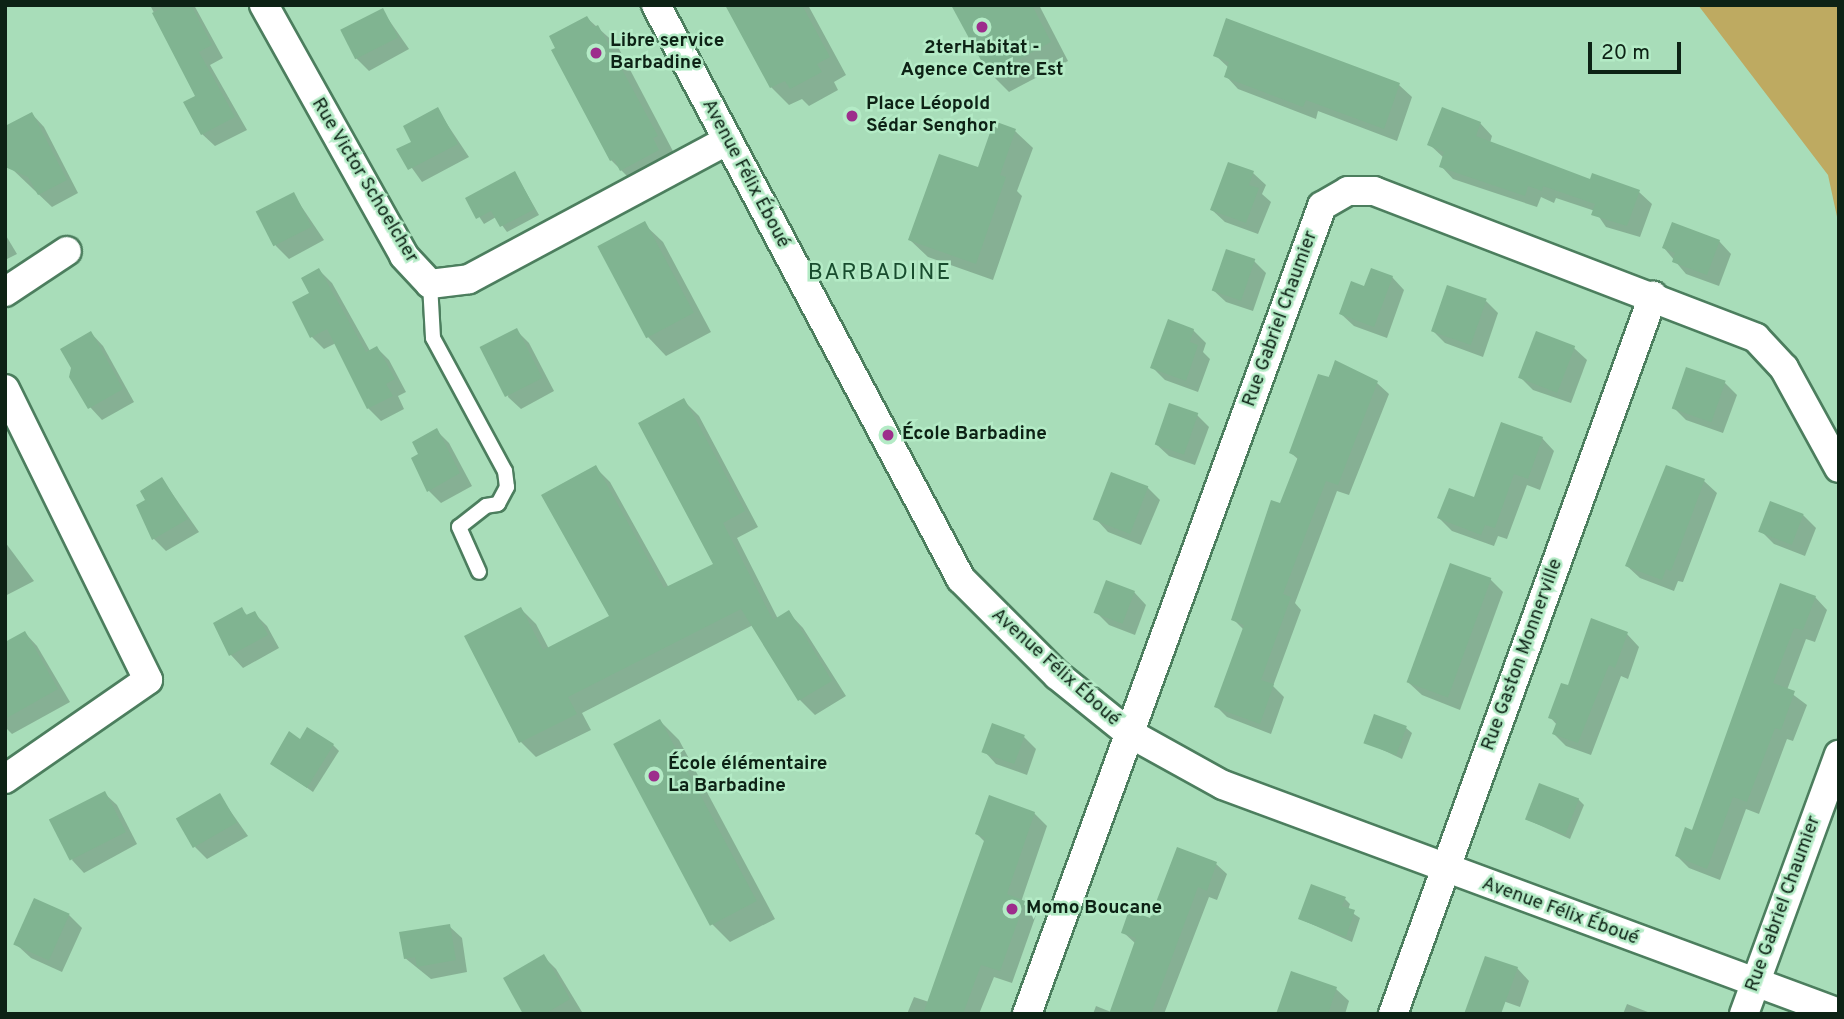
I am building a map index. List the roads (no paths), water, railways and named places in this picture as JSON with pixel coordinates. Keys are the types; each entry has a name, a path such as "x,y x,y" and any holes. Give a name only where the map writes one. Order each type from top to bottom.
{"street":[{"name":"Rue Victor Schoelcher","path":"264,5 404,256 430,285 469,279 726,141"},
{"name":"Avenue Félix Éboué","path":"656,5 961,579 1057,675 1129,733 1223,785 1446,870 1839,1013"},
{"name":"Rue Gabriel Chaumier","path":"1027,1014 1322,206 1348,191 1374,191 1653,296 1756,338 1784,368 1839,468"},
{"path":"5,292 66,251"},
{"name":"Rue Gaston Monnerville","path":"1393,1014 1653,296"},
{"path":"5,389 148,680 5,779"},
{"name":"Rue Gabriel Chaumier","path":"1744,1014 1839,755"}],"lane":[{"path":"430,285 433,338 500,459 506,479 507,487 498,505 485,506 459,527 479,572"}],"place":[{"name":"2terHabitat - Agence Centre Est","path":"982,27"},
{"name":"Libre service Barbadine","path":"596,53"},
{"name":"Place Léopold Sédar Senghor","path":"852,116"},
{"name":"École Barbadine","path":"888,435"},
{"name":"École élémentaire La Barbadine","path":"654,776"},
{"name":"Momo Boucane","path":"1012,909"}],"district":[{"name":"BARBADINE","path":"880,274"}]}
